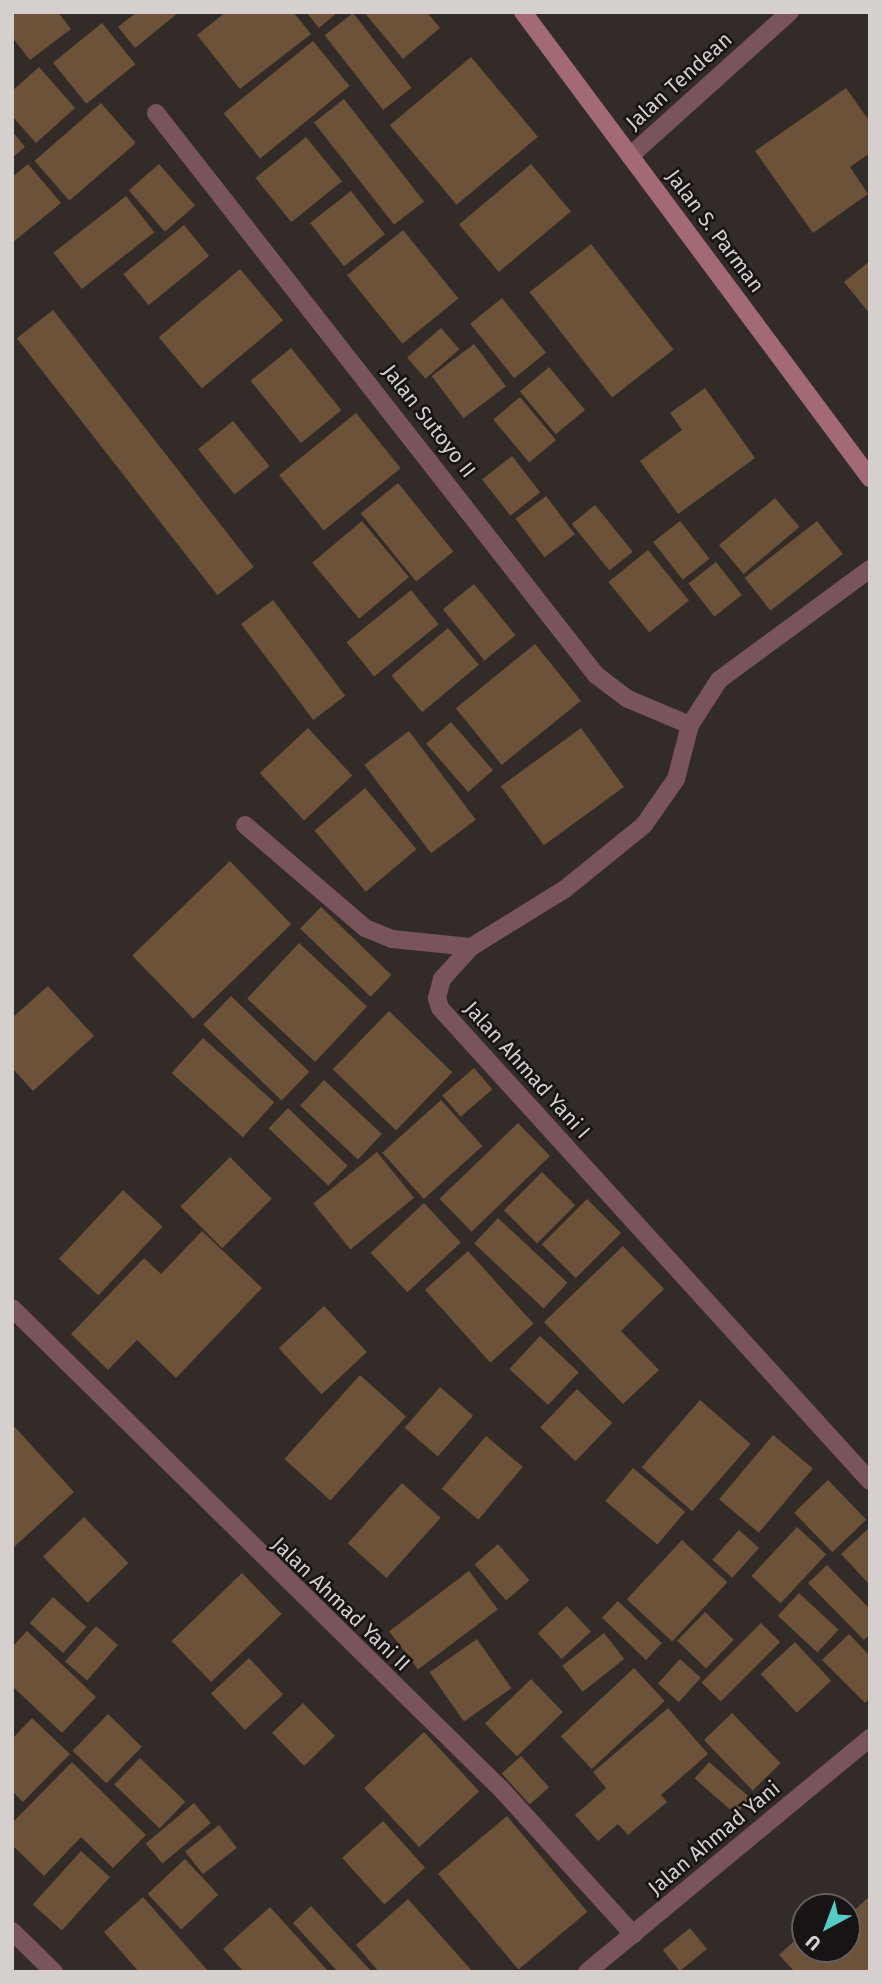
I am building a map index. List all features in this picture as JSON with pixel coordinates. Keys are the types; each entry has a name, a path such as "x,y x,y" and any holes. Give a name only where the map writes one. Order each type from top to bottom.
{"street":[{"name":"Jalan S. Parman","path":"523,12 870,478"},
{"name":"Jalan Tendean","path":"630,156 790,12"},
{"name":"Jalan Sutoyo II","path":"156,113 596,674 628,699 690,725"},
{"name":"Jalan Ahmad Yani I","path":"870,569 719,680 690,725 676,779 644,825 565,889 471,947 439,985 440,1008 870,1481"},
{"path":"245,825 365,928 392,939 471,947"},
{"name":"Jalan Ahmad Yani II","path":"12,1308 501,1789 634,1935"},
{"name":"Jalan Ahmad Yani","path":"587,1972 870,1738"},
{"path":"12,1931 54,1972"}],"building":[{"path":"12,12 58,12 71,29 30,60 12,37"},
{"path":"137,12 179,12 135,48 118,27"},
{"path":"226,12 293,12 311,34 240,89 197,35"},
{"path":"306,12 338,12 319,28"},
{"path":"364,12 427,12 440,28 403,59"},
{"path":"353,13 411,88 383,110 325,35"},
{"path":"102,23 135,64 86,104 53,63"},
{"path":"313,41 350,86 260,158 224,113"},
{"path":"471,57 538,137 457,205 390,125"},
{"path":"39,67 75,108 36,143 12,116 12,91"},
{"path":"846,88 870,122 870,153 850,167 868,194 813,233 755,151"},
{"path":"344,99 424,201 394,225 314,122"},
{"path":"101,103 136,143 69,201 35,161"},
{"path":"12,131 25,147 12,158"},
{"path":"306,137 342,181 291,222 255,178"},
{"path":"28,164 61,203 12,243 12,177"},
{"path":"159,164 195,206 165,232 129,190"},
{"path":"531,164 571,211 499,272 459,224"},
{"path":"351,191 385,234 344,266 310,223"},
{"path":"126,196 154,232 82,289 54,253"},
{"path":"184,225 209,256 149,305 123,274"},
{"path":"403,230 458,298 402,344 347,275"},
{"path":"591,244 673,350 612,398 530,292"},
{"path":"870,261 870,314 844,282"},
{"path":"240,269 283,320 202,388 159,337"},
{"path":"502,298 546,352 514,378 470,324"},
{"path":"53,310 254,567 217,595 17,338"},
{"path":"441,328 459,349 425,379 407,358"},
{"path":"474,344 506,386 464,418 432,376"},
{"path":"291,348 341,410 301,443 251,381"},
{"path":"549,367 585,410 556,434 520,391"},
{"path":"705,388 755,458 678,514 640,461 682,430 670,413"},
{"path":"520,397 556,440 529,462 493,419"},
{"path":"356,413 401,468 324,530 279,475"},
{"path":"233,421 270,466 235,494 198,449"},
{"path":"512,456 540,492 510,516 482,479"},
{"path":"398,483 453,551 416,582 361,513"},
{"path":"546,496 575,534 545,557 516,519"},
{"path":"775,498 799,527 744,574 719,545"},
{"path":"595,505 633,552 609,571 572,524"},
{"path":"362,521 409,577 359,619 312,563"},
{"path":"680,521 710,559 683,580 653,542"},
{"path":"817,521 843,554 770,611 745,578"},
{"path":"648,550 689,601 649,633 608,582"},
{"path":"716,562 742,595 714,617 688,584"},
{"path":"474,584 516,635 484,660 443,609"},
{"path":"411,590 439,624 374,676 346,642"},
{"path":"273,600 345,696 313,720 241,624"},
{"path":"448,628 479,665 422,712 391,676"},
{"path":"535,644 581,701 502,765 456,708"},
{"path":"451,722 493,770 468,792 426,744"},
{"path":"308,728 352,776 304,821 260,773"},
{"path":"581,728 624,787 544,845 501,786"},
{"path":"409,731 476,820 431,853 364,765"},
{"path":"365,788 416,849 366,892 314,830"},
{"path":"230,861 291,924 193,1019 132,955"},
{"path":"321,907 391,975 371,997 300,929"},
{"path":"299,943 367,1006 315,1062 247,999"},
{"path":"48,986 94,1036 33,1091 12,1068 12,1018"},
{"path":"231,996 309,1072 282,1100 203,1025"},
{"path":"389,1011 452,1072 396,1130 333,1069"},
{"path":"203,1038 274,1102 243,1137 172,1073"},
{"path":"474,1068 492,1089 461,1117 442,1096"},
{"path":"324,1080 382,1134 358,1159 300,1106"},
{"path":"441,1100 482,1146 424,1199 382,1153"},
{"path":"288,1108 348,1166 328,1186 269,1128"},
{"path":"518,1123 550,1156 472,1232 440,1199"},
{"path":"377,1152 414,1198 350,1249 313,1204"},
{"path":"230,1157 272,1199 222,1248 181,1206"},
{"path":"542,1172 575,1205 537,1243 504,1210"},
{"path":"123,1190 162,1227 98,1296 59,1259"},
{"path":"587,1199 621,1233 576,1278 542,1244"},
{"path":"424,1203 461,1242 407,1292 371,1253"},
{"path":"498,1218 567,1283 544,1308 474,1244"},
{"path":"202,1231 262,1288 176,1378 137,1340 108,1370 71,1334 144,1258 161,1274"},
{"path":"623,1246 664,1289 621,1331 659,1370 623,1404 544,1322"},
{"path":"468,1251 534,1324 490,1363 425,1290"},
{"path":"324,1306 367,1352 322,1394 279,1348"},
{"path":"540,1336 579,1372 548,1405 509,1369"},
{"path":"360,1375 406,1416 330,1500 284,1459"},
{"path":"440,1387 473,1416 438,1457 405,1428"},
{"path":"577,1389 612,1423 575,1461 540,1427"},
{"path":"700,1400 751,1444 692,1511 642,1467"},
{"path":"12,1424 74,1492 12,1549"},
{"path":"773,1435 813,1468 759,1533 719,1499"},
{"path":"486,1436 523,1467 478,1520 442,1489"},
{"path":"633,1468 685,1512 657,1545 605,1501"},
{"path":"828,1480 866,1520 832,1552 794,1513"},
{"path":"402,1483 441,1518 386,1578 348,1543"},
{"path":"84,1517 128,1563 87,1603 43,1557"},
{"path":"797,1527 826,1554 781,1603 751,1576"},
{"path":"870,1527 870,1585 841,1554"},
{"path":"739,1530 759,1548 732,1578 712,1560"},
{"path":"682,1540 727,1582 672,1642 627,1599"},
{"path":"498,1544 529,1580 506,1601 475,1564"},
{"path":"827,1565 870,1609 870,1634 864,1640 808,1583"},
{"path":"469,1571 498,1609 418,1670 389,1631"},
{"path":"242,1573 282,1614 211,1682 172,1641"},
{"path":"799,1593 838,1630 817,1652 778,1616"},
{"path":"53,1597 86,1627 63,1653 30,1623"},
{"path":"618,1601 662,1643 646,1660 602,1618"},
{"path":"567,1606 591,1632 562,1659 538,1633"},
{"path":"705,1612 734,1640 706,1669 677,1641"},
{"path":"761,1623 780,1642 721,1701 702,1682"},
{"path":"96,1626 118,1645 87,1680 65,1661"},
{"path":"27,1631 96,1697 62,1733 12,1686 12,1647"},
{"path":"604,1633 624,1659 583,1692 562,1666"},
{"path":"849,1634 870,1656 870,1698 865,1703 822,1660"},
{"path":"477,1639 511,1688 464,1721 429,1672"},
{"path":"795,1642 831,1681 797,1713 761,1674"},
{"path":"249,1658 283,1695 245,1730 211,1693"},
{"path":"680,1659 701,1678 679,1702 658,1684"},
{"path":"634,1668 665,1701 592,1769 561,1736"},
{"path":"531,1679 563,1712 517,1757 485,1723"},
{"path":"303,1703 335,1736 304,1766 272,1733"},
{"path":"668,1708 708,1754 661,1795 667,1802 628,1835 618,1824 598,1841 575,1815 606,1788 593,1772"},
{"path":"732,1713 781,1763 753,1790 704,1740"},
{"path":"108,1714 142,1747 106,1783 73,1751"},
{"path":"32,1718 70,1754 23,1802 12,1791 12,1739"},
{"path":"424,1732 479,1791 419,1847 364,1788"},
{"path":"521,1756 549,1787 530,1805 502,1773"},
{"path":"140,1758 185,1802 160,1828 114,1785"},
{"path":"72,1762 146,1835 113,1868 81,1837 44,1876 12,1845 12,1823"},
{"path":"709,1762 751,1798 736,1815 695,1779"},
{"path":"194,1803 211,1823 162,1863 146,1843"},
{"path":"507,1816 587,1912 518,1970 438,1874"},
{"path":"383,1821 425,1868 384,1905 342,1858"},
{"path":"219,1825 237,1848 203,1874 185,1851"},
{"path":"81,1851 110,1877 62,1931 33,1905"},
{"path":"185,1859 218,1895 181,1930 148,1894"},
{"path":"870,1896 870,1972 795,1972 779,1955 791,1944 791,1963 861,1963 861,1904"},
{"path":"143,1897 209,1972 139,1972 104,1932"},
{"path":"408,1899 473,1972 379,1972 356,1945"},
{"path":"311,1906 372,1972 338,1972 293,1923"},
{"path":"270,1907 329,1972 244,1972 223,1949"},
{"path":"690,1928 707,1949 680,1971 663,1950"}]}
